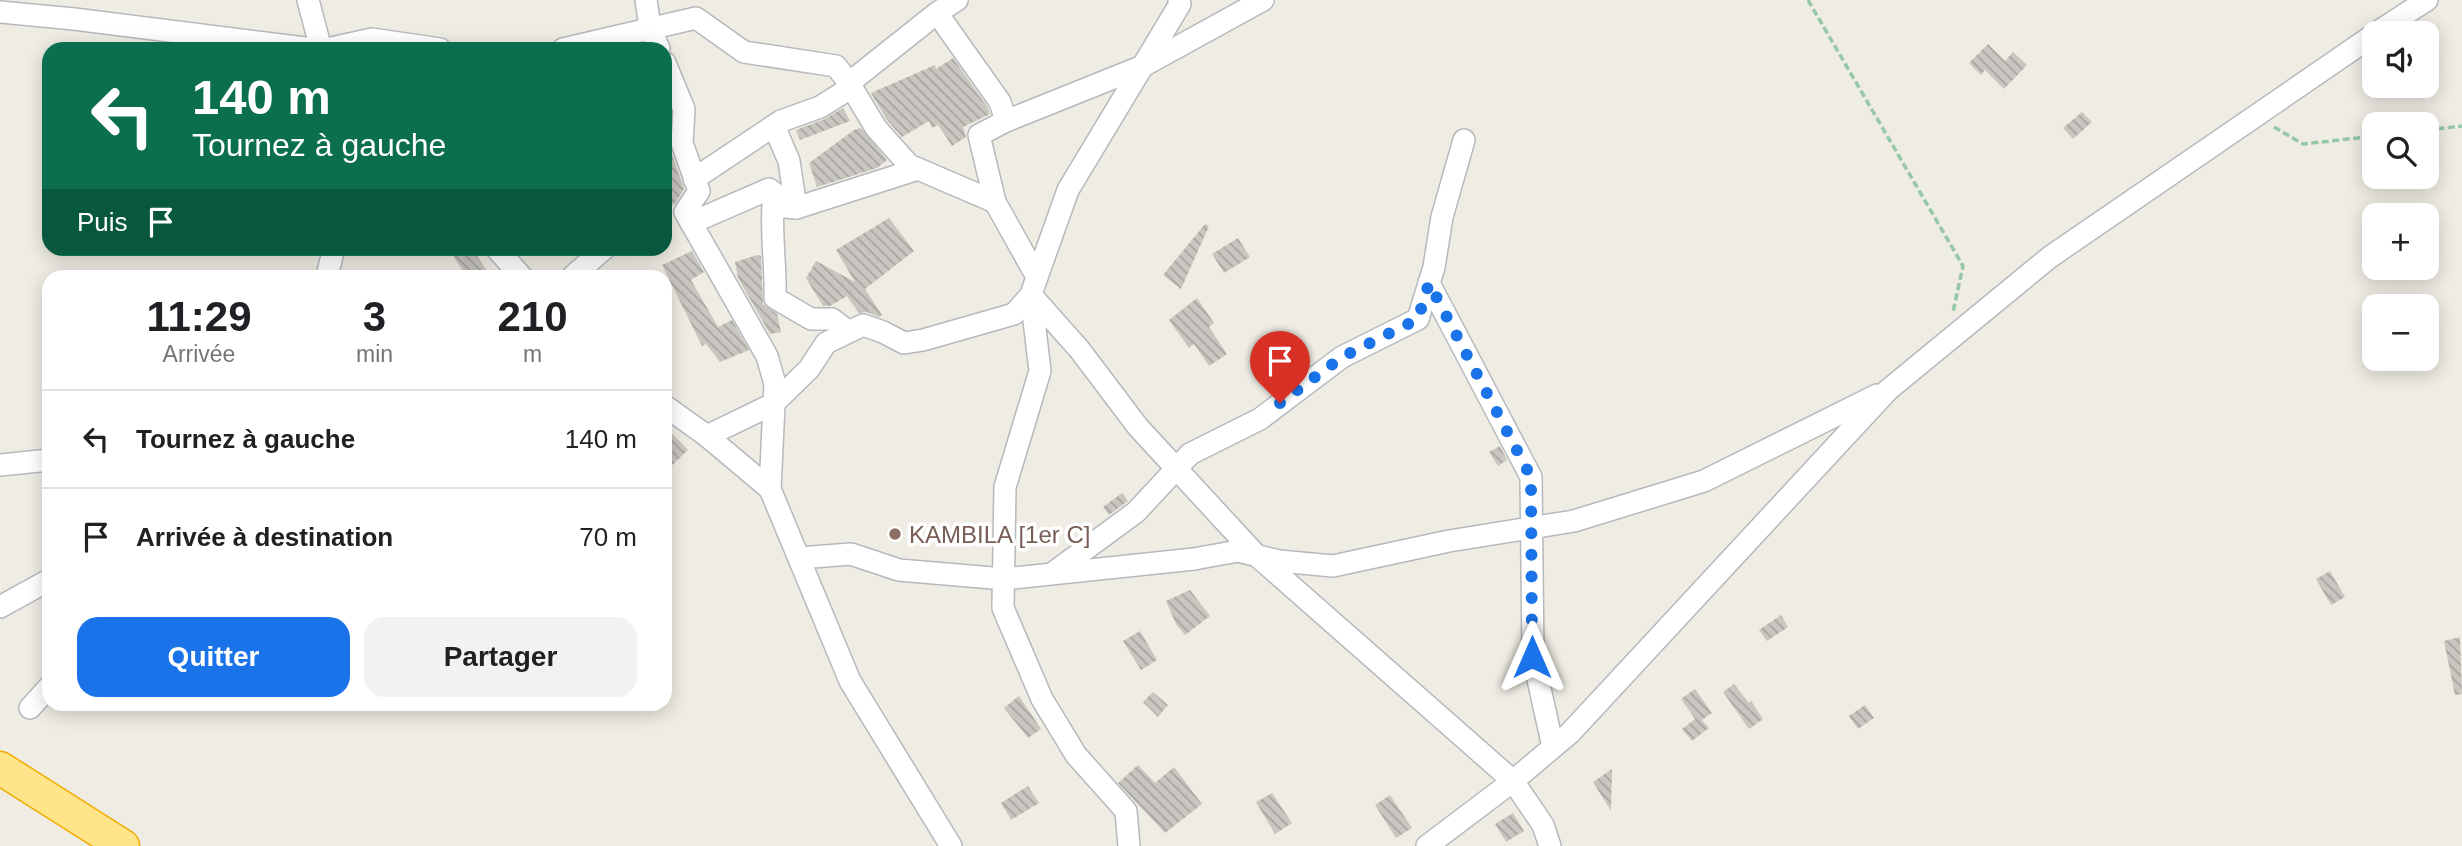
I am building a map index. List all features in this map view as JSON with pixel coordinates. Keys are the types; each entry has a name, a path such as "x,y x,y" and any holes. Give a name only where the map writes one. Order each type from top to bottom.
{"highway":[{"path":"0,768 123,846"}],"street":[{"path":"308,0 319,42"},
{"path":"646,0 650,27 656,42"},
{"path":"682,0 696,18 744,52 836,66 851,85 876,128 909,165 995,202"},
{"path":"672,208 774,126 820,107 851,85 936,13 957,0"},
{"path":"707,436 773,404 809,369 826,343 863,325 904,343 1014,314 1034,286 1068,190 1180,4 1179,0"},
{"path":"1263,0 1143,66 1006,121 979,135 995,202 1034,286 1138,426 1256,555 1513,782 1543,825 1550,846"},
{"path":"2395,21 2427,0"},
{"path":"0,12 257,42"},
{"path":"936,13 1000,102 1006,121"},
{"path":"591,42 696,18"},
{"path":"358,42 372,39 392,42"},
{"path":"1427,846 1513,782 1589,713 1888,390 2050,257 2362,43"},
{"path":"672,80 684,109 682,142 694,189 685,212 767,356 775,384 769,489"},
{"path":"774,126 789,161 796,208"},
{"path":"1051,574 1136,512 1190,454 1260,419 1342,357 1418,319 1434,267 1442,217 1464,140"},
{"path":"849,332 832,319 811,319 775,298 776,260 771,239 773,206 796,208 918,169"},
{"path":"691,223 769,189 796,208"},
{"path":"503,256 516,270"},
{"path":"580,270 596,256"},
{"path":"1429,283 1531,477 1532,657 1553,747"},
{"path":"1034,286 1040,371 1004,487 1003,608 1042,698 1076,755 1126,811 1129,846"},
{"path":"799,558 851,554 899,570 1004,579 1194,559 1238,551 1279,561 1333,566 1448,541 1574,521 1704,481 1888,390"},
{"path":"672,411 707,436 769,489 850,681 951,846"},
{"path":"0,465 42,461"},
{"path":"0,607 42,584"},
{"path":"30,708 42,695"}],"path":[{"path":"1808,0 1963,266 1946,342"},
{"path":"2255,116 2303,144 2362,137"},
{"path":"2439,129 2462,126"}],"building":[{"path":"1988,44 2005,61 2013,52 2027,65 2004,89 1985,70 1981,75 1969,63"},
{"path":"953,58 990,114 963,127 966,137 952,146 938,125 932,128 929,121 902,137 887,120 871,93 935,65 936,69"},
{"path":"843,108 850,121 800,140 796,130 825,119"},
{"path":"2082,112 2092,122 2073,139 2063,128"},
{"path":"861,128 887,160 877,168 817,187 809,163 854,130"},
{"path":"672,155 684,189 672,206"},
{"path":"889,218 914,251 865,289 882,315 879,317 867,312 859,313 847,296 830,306 823,306 806,278 816,261 855,282 836,250"},
{"path":"1205,224 1209,226 1181,289 1163,275"},
{"path":"1238,238 1250,257 1224,273 1212,254"},
{"path":"692,251 704,272 691,280 718,327 732,320 749,350 720,362 706,344 702,346 672,285 672,270 664,270 662,265"},
{"path":"453,256 477,256 486,270 462,270"},
{"path":"761,256 763,304 777,314 781,332 770,334 738,278 735,262"},
{"path":"1197,298 1214,323 1209,327 1227,354 1209,366 1194,344 1189,348 1169,320"},
{"path":"672,433 688,450 672,465"},
{"path":"1500,446 1507,460 1498,466 1489,452"},
{"path":"1122,493 1128,501 1109,515 1103,507"},
{"path":"2330,571 2345,597 2331,605 2316,579"},
{"path":"1190,590 1210,616 1185,635 1176,624 1166,601"},
{"path":"1781,615 1788,627 1767,641 1759,630"},
{"path":"1140,631 1157,660 1141,670 1123,641"},
{"path":"2460,637 2462,694 2455,695 2444,641"},
{"path":"1734,684 1749,703 1751,701 1763,719 1749,729 1723,692"},
{"path":"1695,689 1712,713 1702,720 1709,728 1692,741 1682,729 1695,719 1681,699"},
{"path":"1153,692 1168,705 1158,717 1143,702"},
{"path":"1019,696 1041,729 1028,738 1004,708"},
{"path":"1865,705 1874,718 1858,729 1849,716"},
{"path":"1138,765 1155,783 1174,767 1202,804 1165,833 1118,783"},
{"path":"1612,769 1611,811 1593,782"},
{"path":"1028,786 1039,803 1011,820 1001,803"},
{"path":"1272,793 1292,823 1275,834 1256,802"},
{"path":"1390,795 1412,828 1396,838 1375,805"},
{"path":"1513,813 1524,831 1506,842 1495,824"}],"place":[{"name":"KAMBILA [1er C]","path":"895,534"}],"route":[{"path":"1280,403 1342,357 1418,319 1429,283 1531,477 1532,657"}]}
